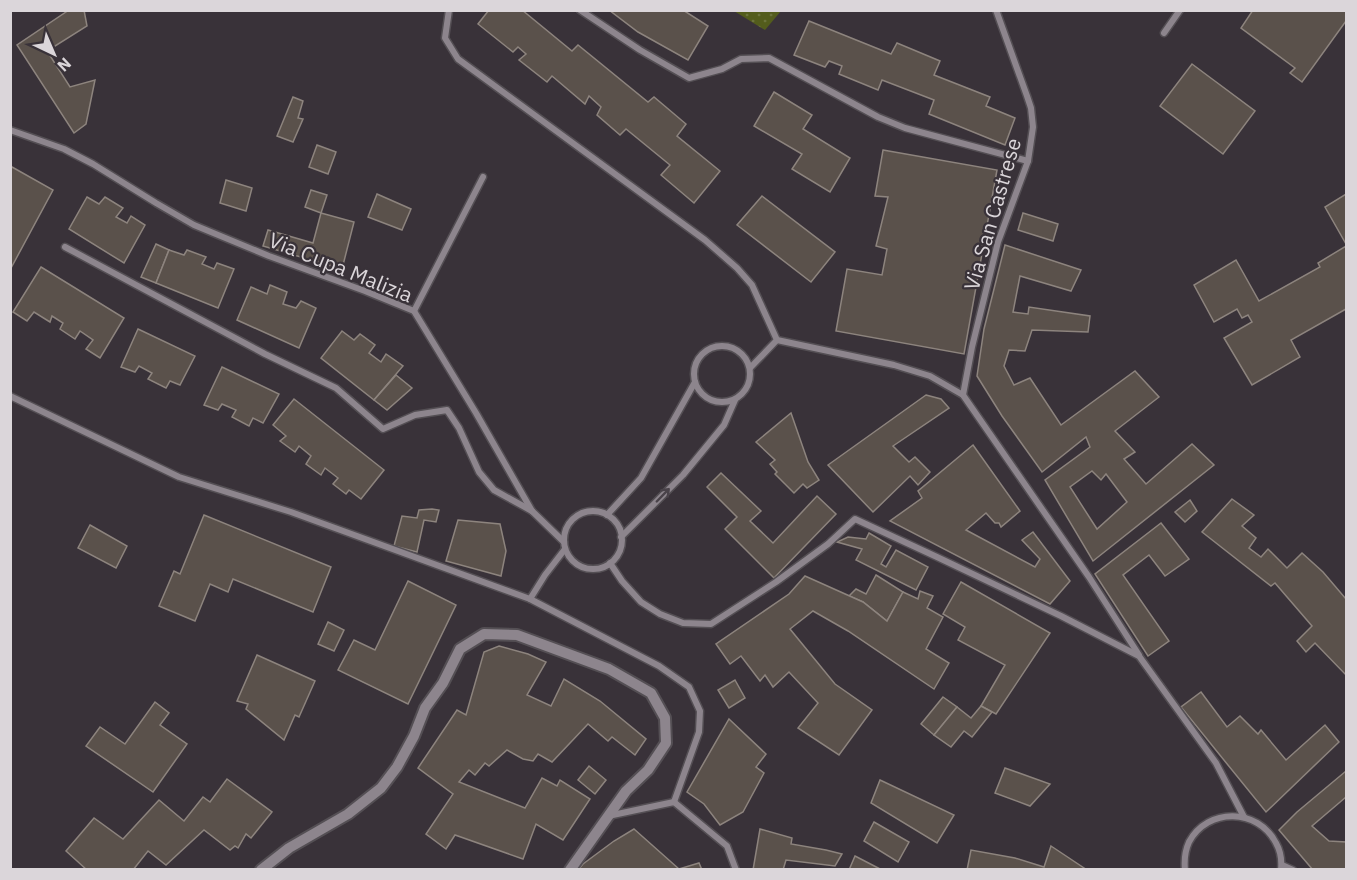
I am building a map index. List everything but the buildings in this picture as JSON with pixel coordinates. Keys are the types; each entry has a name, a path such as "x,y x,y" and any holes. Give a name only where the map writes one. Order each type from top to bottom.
{"street":[{"path":"449,10 445,38 458,59 705,240 737,268 752,285 777,340"},
{"path":"580,10 640,50 689,78 722,69 741,59 769,58 878,117 905,128 1028,161"},
{"name":"Via San Castrese","path":"963,394 998,242 1028,161 1033,127 1031,108 996,10"},
{"path":"1164,33 1180,10"},
{"name":"Via Cupa Malizia","path":"10,130 64,149 194,225 414,311 532,511 565,545"},
{"path":"414,311 483,177"},
{"path":"65,247 265,354 336,388 383,429 415,415 447,410 459,428 479,472 494,490 532,511"},
{"path":"750,368 777,340"},
{"path":"777,340 894,365 930,376 963,394 1089,578 1139,656 1216,763 1244,817"},
{"path":"717,346 726,346 740,352 747,359 750,368 750,378 743,394 725,402 715,401 705,396 698,389 695,381 695,366 700,357 707,350 717,346"},
{"path":"607,515 641,478 695,381"},
{"path":"10,396 179,477 291,512 530,599 659,666 689,687 700,711 699,732 674,802"},
{"path":"621,537 683,475 724,425 735,399"},
{"path":"588,511 607,515 615,521 621,537 621,546 617,556 610,563 594,569 575,563 570,558 565,545 565,531 568,525 575,517 588,511"},
{"path":"610,563 622,581 641,602 660,614 683,623 711,624 776,582 828,544 855,519 1020,596 1139,656"},
{"path":"530,599 565,545"},
{"path":"261,870 290,848 348,814 381,788 403,757 425,708 443,683 460,649 484,634 517,635 609,669 651,693 665,718 666,743 648,770 626,791 570,870"},
{"path":"608,816 674,802"},
{"path":"674,802 727,846 736,870"},
{"path":"1185,870 1184,858 1189,843 1199,830 1212,820 1228,816 1244,817 1259,823 1272,834 1279,849 1281,867 1293,870"}],"green space":[{"path":"734,11 781,11 765,30"}]}
